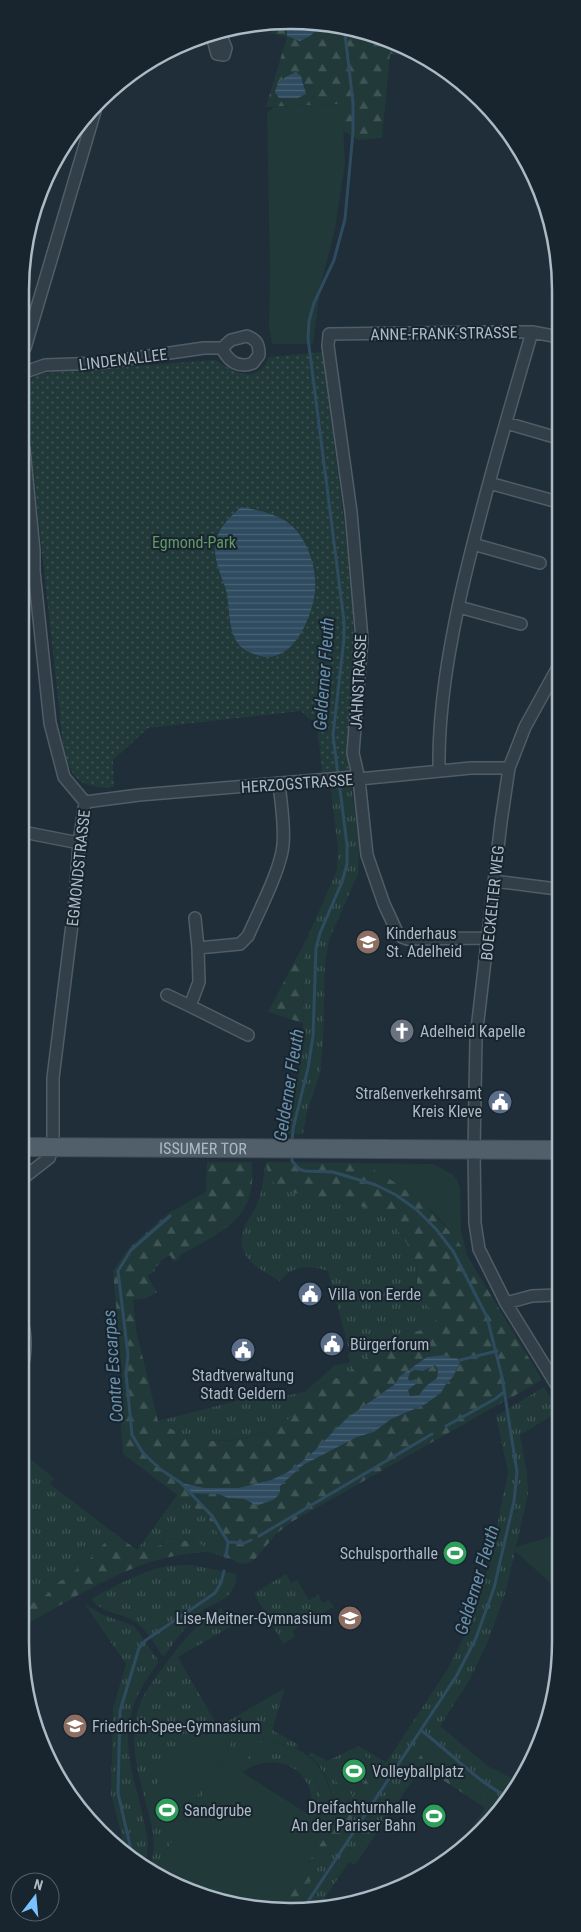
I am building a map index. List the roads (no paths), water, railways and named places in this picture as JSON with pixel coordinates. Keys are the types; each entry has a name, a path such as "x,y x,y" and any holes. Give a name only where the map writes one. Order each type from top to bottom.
{"main road":[{"name":"ISSUMER TOR","path":"29,1147 552,1150"}],"street":[{"path":"214,41 218,54 224,55 226,48 222,38"},
{"path":"29,334 92,120"},
{"path":"439,770 441,717 451,642 458,607 488,483 532,332"},
{"name":"ANNE-FRANK-STRASSE","path":"329,334 532,332 552,336"},
{"name":"JAHNSTRASSE","path":"329,334 328,346 358,572 362,638 353,754 368,855 384,904 397,932 402,937 408,939 488,938"},
{"name":"LINDENALLEE","path":"29,371 45,365 100,363 204,348 222,348"},
{"path":"506,423 552,436"},
{"path":"488,483 552,500"},
{"name":"EGMONDSTRASSE","path":"29,500 34,571 50,723 64,777 85,802 54,1072 52,1148"},
{"path":"473,544 540,563"},
{"path":"458,607 521,624"},
{"name":"BOECKELTER WEG","path":"552,679 525,727 509,768 500,822 476,1038 474,1150 476,1239 486,1265 506,1303 552,1378"},
{"name":"HERZOGSTRASSE","path":"85,802 138,795 325,779 439,770 509,768"},
{"path":"198,948 240,944 248,936 277,869 283,847 284,825 279,783"},
{"path":"29,833 79,843"},
{"path":"494,882 552,888"},
{"path":"190,1006 199,982 195,918"},
{"path":"167,994 248,1036"},
{"path":"29,1174 48,1158 52,1148"},
{"path":"506,1303 532,1296 552,1295"}],"water":[{"path":"287,29 316,30 310,36 300,41 287,36"},
{"path":"296,72 301,76 306,94 298,98 279,98 275,92 276,88 282,79"},
{"path":"241,507 274,515 286,521 297,531 307,547 313,564 315,591 310,614 305,626 291,646 282,653 272,657 260,656 249,652 240,646 235,639 230,624 228,600 216,561 215,551 218,534 223,525"},
{"path":"444,1355 457,1358 460,1362 453,1377 441,1393 424,1405 391,1419 374,1432 357,1437 303,1465 280,1486 277,1497 257,1506 244,1499 228,1498 218,1494 189,1493 181,1483 205,1488 238,1488 271,1480 288,1472 308,1457 347,1418 395,1384 400,1376 427,1357","holes":["435,1365 438,1370 437,1378 426,1386 419,1395 410,1396 408,1390 418,1382 416,1379 410,1381 408,1379 410,1372 415,1370 423,1371"]}],"waterway":[{"name":"Gelderner Fleuth","path":"338,775 333,735 344,639 344,621 308,338 309,321 314,303 334,260 345,219 353,132 353,103 345,35"},
{"name":"Gelderner Fleuth","path":"292,1143 293,1129 308,1068 313,1036 316,948 320,933 342,882 347,864 347,845 339,781"},
{"name":"Gelderner Fleuth","path":"292,1155 292,1161 299,1169 333,1172 376,1185 396,1195 417,1210 436,1229 453,1251 487,1317 502,1377 517,1472 514,1501 494,1588 476,1638 457,1675 307,1903"},
{"name":"Contre Escarpes","path":"170,1216 131,1250 118,1271 128,1355 126,1374 132,1435 143,1453 160,1469 181,1483 212,1516 228,1542 226,1557"},
{"path":"460,1360 497,1351"},
{"path":"446,1426 504,1392"},
{"path":"259,1536 432,1434"},
{"path":"228,1542 245,1543 251,1540"},
{"name":"Contre Escarpes","path":"131,1849 118,1793 120,1711 139,1648 146,1640 215,1593 221,1583 224,1571"},
{"path":"422,1731 475,1776 503,1794"}],"place":[{"name":"Kinderhaus St. Adelheid","path":"368,942"},
{"name":"Adelheid Kapelle","path":"402,1031"},
{"name":"Straßenverkehrsamt Kreis Kleve","path":"500,1102"},
{"name":"Villa von Eerde","path":"310,1294"},
{"name":"Bürgerforum","path":"332,1344"},
{"name":"Stadtverwaltung Stadt Geldern","path":"243,1350"},
{"name":"Schulsporthalle","path":"455,1553"},
{"name":"Lise-Meitner-Gymnasium","path":"350,1618"},
{"name":"Friedrich-Spee-Gymnasium","path":"75,1726"},
{"name":"Volleyballplatz","path":"354,1771"},
{"name":"Sandgrube","path":"167,1810"},
{"name":"Dreifachturnhalle An der Pariser Bahn","path":"434,1816"}],"park label":[{"name":"Egmond-Park","path":"194,542"}]}
